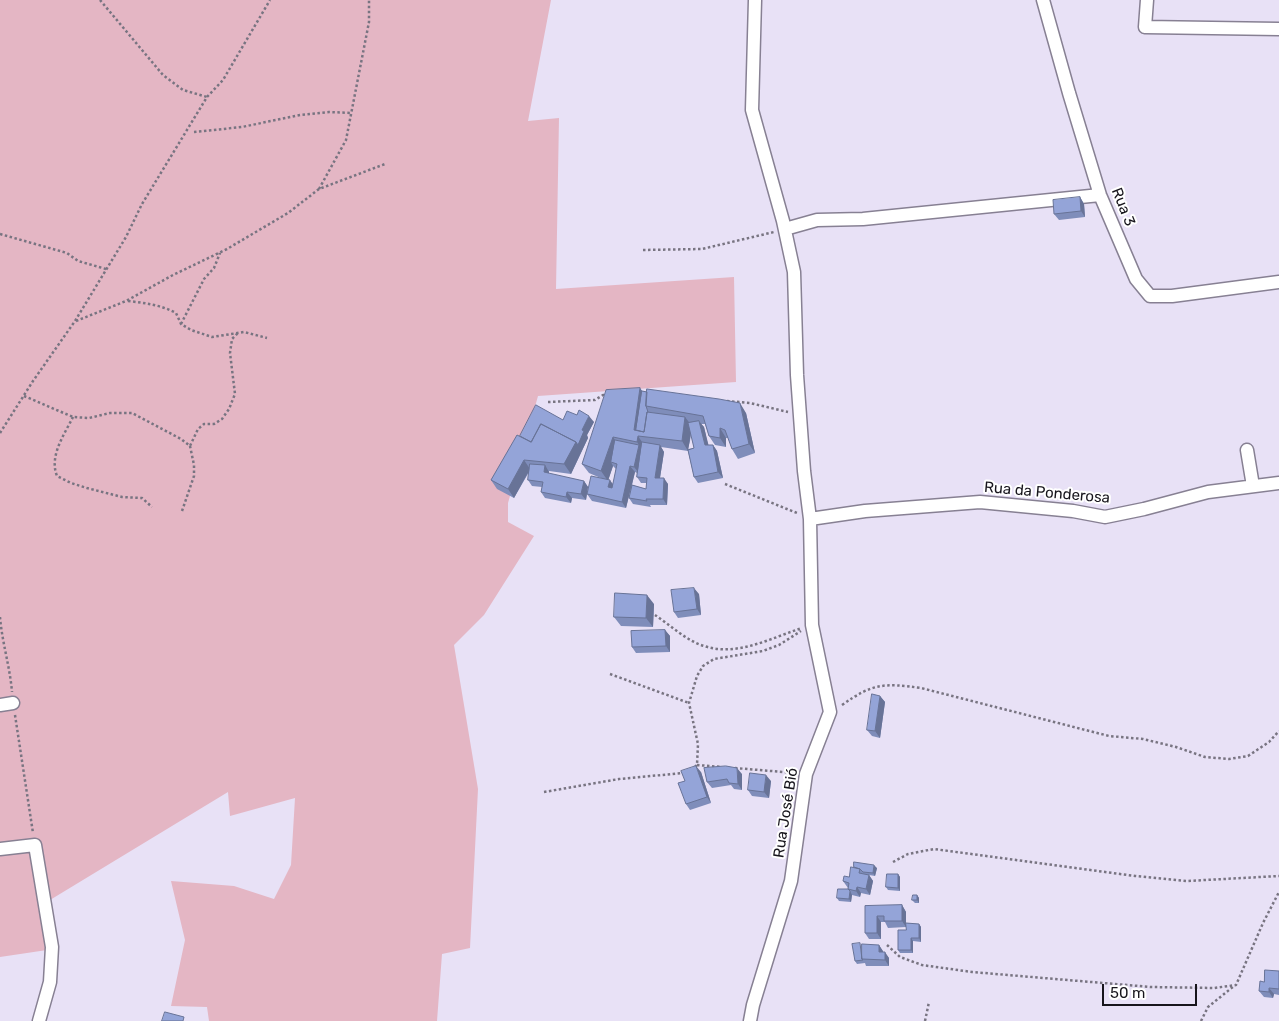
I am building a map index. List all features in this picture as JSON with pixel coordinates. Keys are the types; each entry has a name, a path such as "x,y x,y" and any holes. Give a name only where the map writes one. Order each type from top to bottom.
{"street":[{"path":"755,0 752,110 785,229 794,272 796,375 810,519 812,624 830,712"},
{"name":"Rua 3","path":"1043,0 1100,195 1136,279 1150,296 1172,296 1279,282"},
{"path":"1147,0 1145,27 1279,29"},
{"path":"785,229 817,220 863,219 1100,195"},
{"path":"1247,450 1252,486"},
{"name":"Rua da Ponderosa","path":"810,519 874,510 980,502 1073,511 1105,517 1208,492 1279,483"},
{"name":"Rua José Bió","path":"750,1021 753,1005 791,881 806,774 830,712"},
{"path":"0,849 35,844 52,956 50,982 40,1021"}],"path":[{"path":"100,0 163,75 183,90 207,97"},
{"path":"0,433 75,321 126,237 142,204 207,97 223,80 270,0"},
{"path":"319,189 346,140 369,22 369,0"},
{"path":"194,132 242,127 300,115 329,112 352,113"},
{"path":"75,321 126,301 166,278 221,252 288,213 319,189 385,164"},
{"path":"643,250 702,248 785,229"},
{"path":"0,234 67,253 78,262 106,270"},
{"path":"181,324 204,279 214,268 221,252"},
{"path":"126,301 166,308 176,313 181,324 191,330 212,336 239,332 257,334 267,338"},
{"path":"182,511 194,476 190,446 198,429 204,424 214,424 222,419 229,409 235,394 230,353 232,339 239,332"},
{"path":"548,402 595,400 603,395 611,394"},
{"path":"602,403 603,395"},
{"path":"24,396 73,417 89,418 110,413 132,413 181,439 190,446"},
{"path":"722,400 750,403 800,414"},
{"path":"73,417 55,456 53,467 57,476 87,488 122,496 142,498 152,508"},
{"path":"725,484 810,519"},
{"path":"655,615 692,641 716,649 740,648 776,639 812,624"},
{"path":"0,617 12,687 6,704 35,844"},
{"path":"697,765 698,744 689,703 697,676 703,666 714,659 763,651 779,645 812,624"},
{"path":"610,674 689,703"},
{"path":"830,712 868,688 892,684 921,688 1109,736 1144,739 1205,757 1229,759 1248,756 1269,742 1279,731"},
{"path":"544,792 619,779 682,773 697,765 806,774"},
{"path":"893,862 908,854 934,849 1135,876 1187,881 1279,876"},
{"path":"1201,1021 1208,1007 1236,985 1263,923 1279,892"},
{"path":"887,945 900,957 922,965 972,972 1150,987 1214,988 1236,985"},
{"path":"924,1021 929,1002"}],"shaded area":[{"path":"0,0 551,0 528,121 559,118 556,289 734,277 736,382 538,396 508,503 508,522 534,536 484,615 454,645 478,789 470,948 442,954 437,1021 209,1021 207,1007 171,1006 185,940 171,881 234,886 274,899 291,865 295,798 230,816 228,792 50,900 47,950 0,957"}],"building":[{"path":"1080,197 1081,211 1054,214 1053,200"},
{"path":"640,388 634,430 644,432 647,412 685,417 682,441 638,436 637,442 613,437 601,471 582,464 606,390"},
{"path":"647,389 740,403 749,444 732,449 725,430 720,428 720,438 709,436 703,416 646,406"},
{"path":"642,391 647,392 646,406 648,412 644,432 636,430"},
{"path":"536,405 563,420 567,411 577,415 579,410 589,416 582,430 584,431 578,445 576,442 541,424 531,442 520,436"},
{"path":"699,421 705,445 713,445 718,472 694,477 688,450 694,448 688,423"},
{"path":"541,424 576,442 564,464 524,460 508,489 491,480 517,435 531,442"},
{"path":"615,440 639,445 634,467 630,466 622,502 587,494 591,476 610,480 608,487 612,488 617,464 611,462"},
{"path":"642,442 660,445 655,478 664,478 663,499 646,499 647,501 629,498 632,485 646,489 647,478 637,477"},
{"path":"530,464 545,465 544,472 584,481 581,494 567,492 566,497 541,492 543,482 528,480"},
{"path":"694,588 697,609 674,612 671,590"},
{"path":"615,593 647,595 646,618 614,617"},
{"path":"665,630 666,646 632,647 631,631"},
{"path":"872,694 880,696 875,731 867,730"},
{"path":"696,766 707,797 686,804 678,783 685,781 681,771"},
{"path":"726,766 737,768 738,784 729,783 727,779 707,782 704,768"},
{"path":"750,773 766,775 764,792 748,790"},
{"path":"854,862 874,865 873,873 863,872 854,867"},
{"path":"851,867 860,869 859,873 869,875 866,889 857,887 856,891 848,889 849,883 843,881 844,876 849,877"},
{"path":"887,874 898,874 898,888 886,887"},
{"path":"838,889 848,889 850,891 849,899 837,898"},
{"path":"913,895 917,895 917,900 912,900"},
{"path":"902,905 902,921 884,921 884,916 877,916 877,933 865,933 865,906"},
{"path":"906,923 919,924 919,938 911,938 911,950 898,950 898,930 906,930"},
{"path":"860,943 863,960 855,961 852,944"},
{"path":"862,944 879,945 879,952 885,952 885,960 862,959"},
{"path":"1265,970 1279,971 1279,989 1269,988 1269,992 1259,991 1260,981 1264,982"},
{"path":"165,1012 184,1017 183,1021 162,1021"}]}
